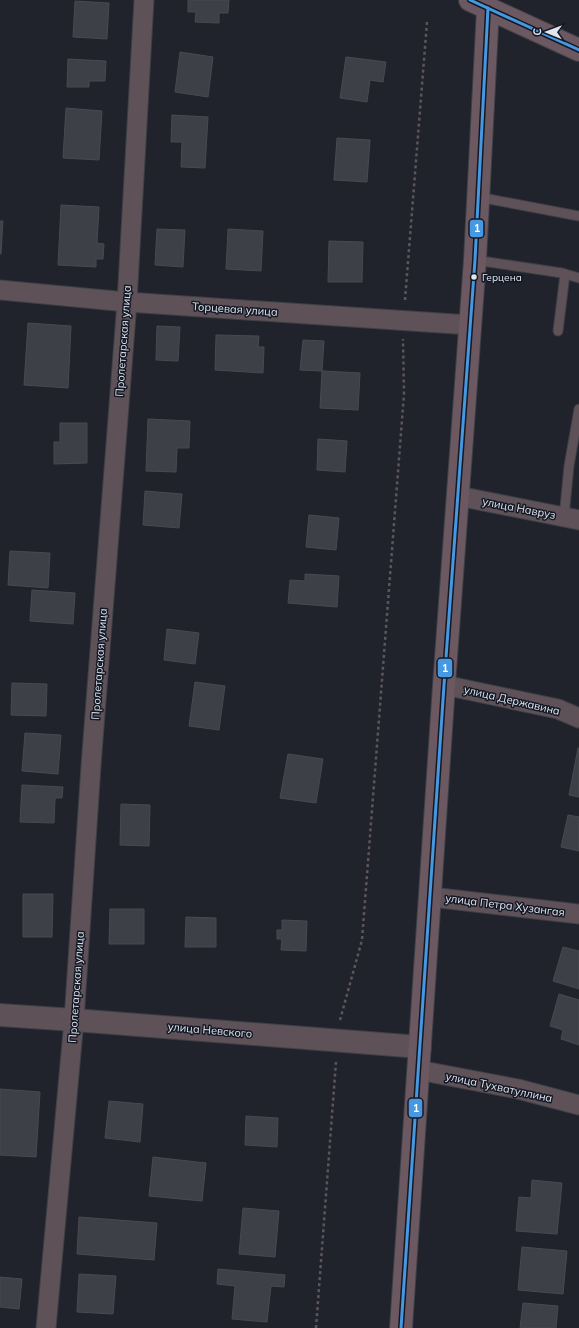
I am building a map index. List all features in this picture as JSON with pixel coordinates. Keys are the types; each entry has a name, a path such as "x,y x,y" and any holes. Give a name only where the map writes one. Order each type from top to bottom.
{"main road":[{"path":"401,1328 444,685 475,260 483,3 579,50"}],"street":[{"name":"Пролетарская улица","path":"46,1328 74,1020 90,774 127,302 144,0"},
{"name":"Торцевая улица","path":"0,290 127,302 470,325"},
{"name":"улица Навруз","path":"458,496 571,518"},
{"name":"улица Державина","path":"444,685 558,709 579,718"},
{"name":"улица Петра Хузангая","path":"431,896 579,914"},
{"name":"улица Невского","path":"0,1015 420,1047"},
{"name":"улица Тухватуллина","path":"418,1070 518,1089 579,1105"}],"lane":[{"path":"478,198 579,216"},
{"path":"475,260 565,274 579,278"},
{"path":"558,331 565,274"},
{"path":"571,518 569,466 579,409"}],"path":[{"path":"316,1328 337,1040 340,1018 362,940 404,394 404,321 427,22"}],"building":[{"path":"188,0 229,0 228,13 219,13 219,23 195,22 196,12 188,12"},
{"path":"75,1 109,3 107,39 73,37"},
{"path":"180,52 213,57 208,97 175,92"},
{"path":"346,57 386,62 383,82 370,80 367,102 340,98"},
{"path":"68,59 106,61 105,81 89,81 89,87 67,87"},
{"path":"66,108 102,111 99,160 63,158"},
{"path":"172,115 208,117 205,168 181,167 182,142 171,142"},
{"path":"337,138 370,140 367,182 334,180"},
{"path":"61,205 99,207 97,243 104,244 103,259 96,259 96,267 58,265"},
{"path":"0,221 3,221 1,254 0,254"},
{"path":"157,229 185,230 183,267 155,265"},
{"path":"228,229 263,231 261,271 226,269"},
{"path":"329,241 363,242 362,282 328,282"},
{"path":"28,323 71,326 68,388 24,385"},
{"path":"157,326 180,327 178,361 156,360"},
{"path":"216,335 259,336 258,347 264,347 263,373 215,370"},
{"path":"303,340 324,341 322,371 300,370"},
{"path":"322,371 360,373 358,410 320,408"},
{"path":"148,419 190,421 189,448 177,448 176,472 146,471"},
{"path":"60,423 87,423 87,463 54,464 54,442 60,442"},
{"path":"318,439 347,441 345,472 317,470"},
{"path":"145,491 182,494 179,528 143,525"},
{"path":"309,515 339,518 336,550 306,547"},
{"path":"10,551 50,553 48,588 8,585"},
{"path":"305,574 339,576 337,607 288,603 290,580 305,581"},
{"path":"32,590 75,593 73,624 30,621"},
{"path":"167,629 199,633 195,664 164,660"},
{"path":"195,682 225,686 219,730 189,726"},
{"path":"12,683 47,684 46,716 11,715"},
{"path":"25,733 61,735 58,774 22,771"},
{"path":"579,748 579,797 569,795"},
{"path":"288,754 323,759 316,803 280,798"},
{"path":"22,785 63,787 62,798 55,798 54,823 20,822"},
{"path":"121,804 150,805 149,846 120,845"},
{"path":"568,815 579,817 579,851 561,847"},
{"path":"23,894 53,894 52,937 23,937"},
{"path":"110,909 144,909 144,944 109,944"},
{"path":"186,917 216,918 216,947 185,947"},
{"path":"282,920 307,921 306,951 281,950 282,939 277,939 277,930 282,930"},
{"path":"563,947 579,951 579,989 553,981"},
{"path":"559,994 579,1000 579,1045 561,1039 563,1030 550,1026"},
{"path":"0,1089 40,1092 36,1157 0,1155"},
{"path":"109,1101 143,1104 140,1142 105,1138"},
{"path":"246,1116 278,1118 277,1147 245,1145"},
{"path":"153,1157 206,1163 202,1201 149,1196"},
{"path":"532,1180 562,1183 557,1234 516,1231 519,1197 531,1198"},
{"path":"243,1208 279,1211 275,1257 239,1254"},
{"path":"79,1217 157,1223 154,1260 77,1254"},
{"path":"522,1247 567,1251 563,1294 518,1290"},
{"path":"218,1269 285,1275 284,1287 271,1286 267,1322 232,1319 235,1286 217,1284"},
{"path":"79,1274 116,1276 113,1314 77,1312"},
{"path":"0,1277 22,1279 19,1309 0,1307"},
{"path":"523,1303 558,1306 556,1328 520,1328"}],"transit line":[{"name":"1","path":"470,0 579,50"},
{"name":"1","path":"401,1328 444,685 475,260 488,8"}],"place":[{"name":"Герцена","path":"474,277"}]}
